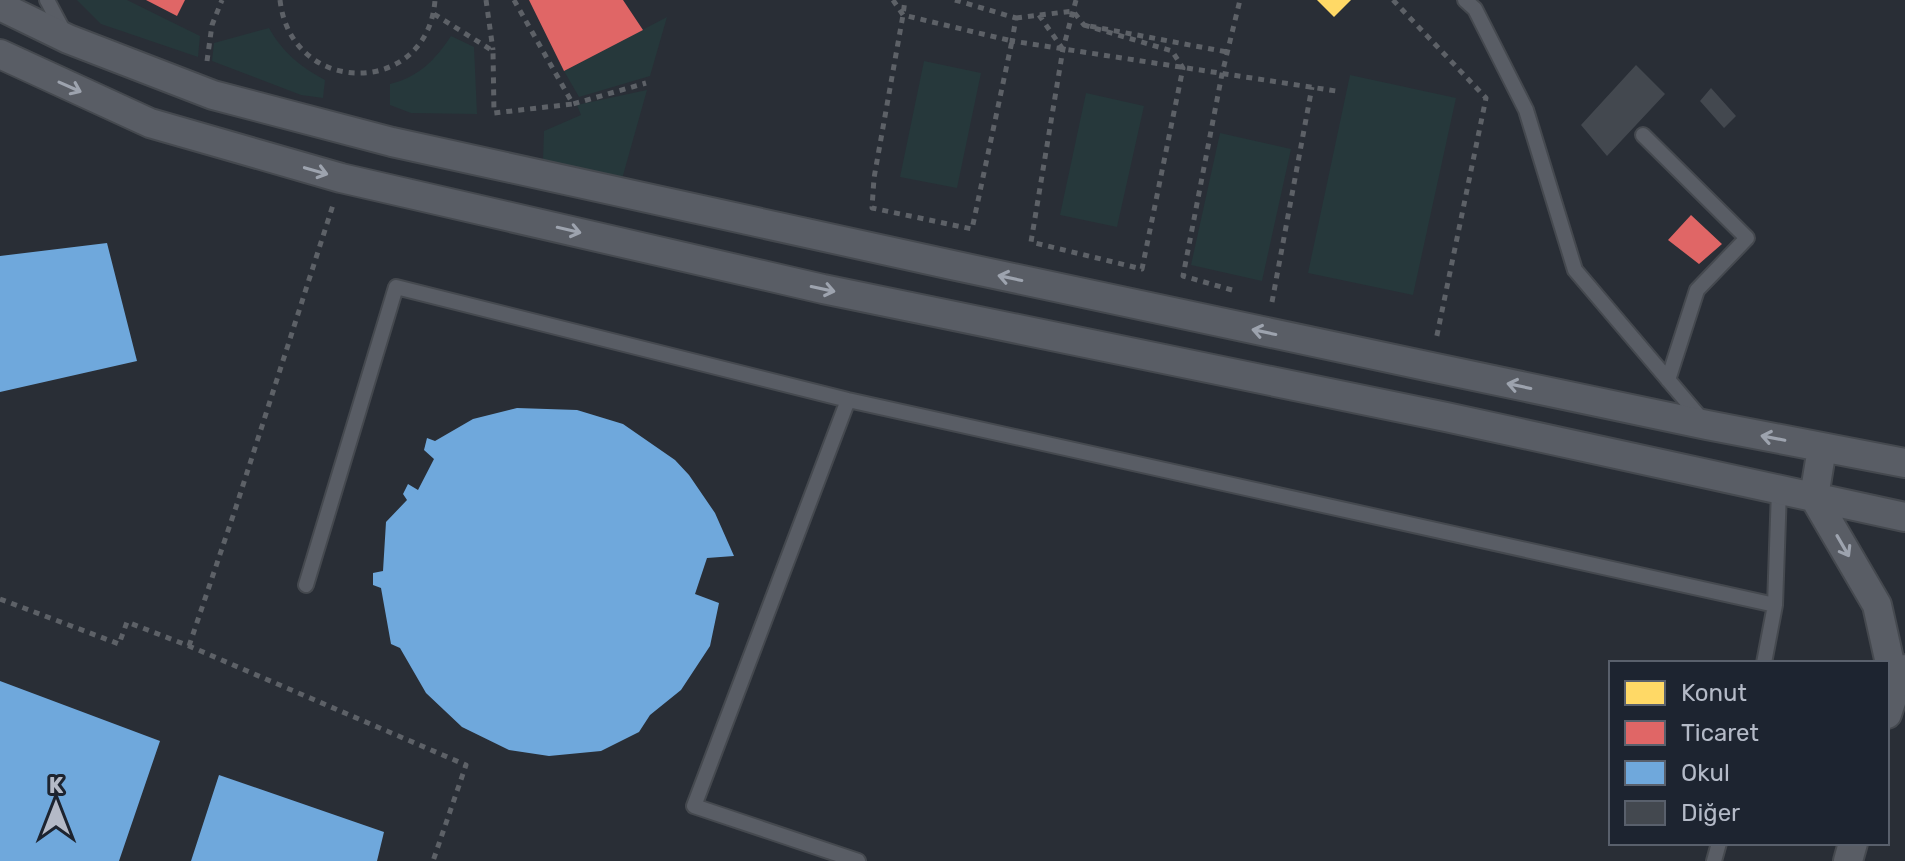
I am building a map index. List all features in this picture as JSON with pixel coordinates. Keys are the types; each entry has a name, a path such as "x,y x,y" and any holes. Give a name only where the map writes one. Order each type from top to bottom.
{"street":[{"path":"0,6 68,39 213,95 392,142 1431,367 1905,463"},
{"path":"0,54 150,123 341,178 823,289 1446,417 1905,517"},
{"path":"1822,448 1814,497 1877,605 1900,674 1889,708"}],"lane":[{"path":"47,0 68,39"},
{"path":"1465,0 1475,9 1526,110 1575,270 1707,425"},
{"path":"1643,135 1747,238 1697,290 1668,380"},
{"path":"306,585 396,287 848,400 1775,605"},
{"path":"848,400 694,806 858,861"},
{"path":"1764,661 1775,605 1779,490"}],"path":[{"path":"212,25 222,0"},
{"path":"280,0 282,18 294,41 312,60 335,71 360,74 385,69 407,57 424,38 434,14 435,0"},
{"path":"486,0 493,51 494,113 573,104 646,83"},
{"path":"514,0 573,104"},
{"path":"893,0 903,15 1012,41 1336,91"},
{"path":"905,0 874,178 872,208 972,229 1016,18"},
{"path":"955,0 1016,18 1073,11"},
{"path":"1073,11 1084,25 1172,51 1183,68 1142,269 1031,242 1063,49 1073,11 1076,0"},
{"path":"1240,0 1222,74 1183,276 1243,293"},
{"path":"1393,0 1486,98 1431,367"},
{"path":"434,14 493,51"},
{"path":"1039,15 1063,49"},
{"path":"1084,25 1227,52"},
{"path":"1258,298 1273,302 1312,87"},
{"path":"189,646 341,178"},
{"path":"0,599 119,644 127,622 466,765 433,861"}],"shaded area":[{"path":"77,0 127,0 200,36 198,57 101,24"},
{"path":"667,17 650,76 579,97 564,71"},
{"path":"269,28 293,58 325,80 323,98 301,95 212,61 214,43"},
{"path":"451,36 474,47 477,114 411,113 390,105 390,84 410,77 425,66"},
{"path":"924,61 981,73 957,188 900,177"},
{"path":"1350,75 1456,98 1413,295 1308,273"},
{"path":"647,90 622,179 543,160 544,131 581,115 577,105"},
{"path":"1086,93 1144,106 1117,227 1060,215"},
{"path":"1220,133 1291,149 1262,281 1191,265"}],"building: Konut":[{"path":"1317,0 1351,0 1334,17"}],"building: Ticaret":[{"path":"146,0 185,0 177,16"},
{"path":"529,0 623,0 643,30 564,71"},
{"path":"1691,215 1722,244 1699,264 1668,240"}],"building: Okul":[{"path":"107,243 137,361 0,392 0,256"},
{"path":"517,408 577,410 623,424 675,460 689,475 715,513 734,556 707,558 695,594 719,603 710,646 681,690 650,715 639,732 601,751 549,756 509,750 462,727 426,693 400,648 391,644 381,588 373,585 373,573 383,571 386,522 407,500 403,494 408,484 418,490 434,459 424,450 427,438 435,441 473,419"},
{"path":"0,681 160,741 119,861 0,861"},
{"path":"219,775 384,832 377,861 191,861"}],"building: Diğer":[{"path":"1636,65 1665,94 1607,156 1581,125"},
{"path":"1711,88 1736,116 1724,128 1700,101"}]}
